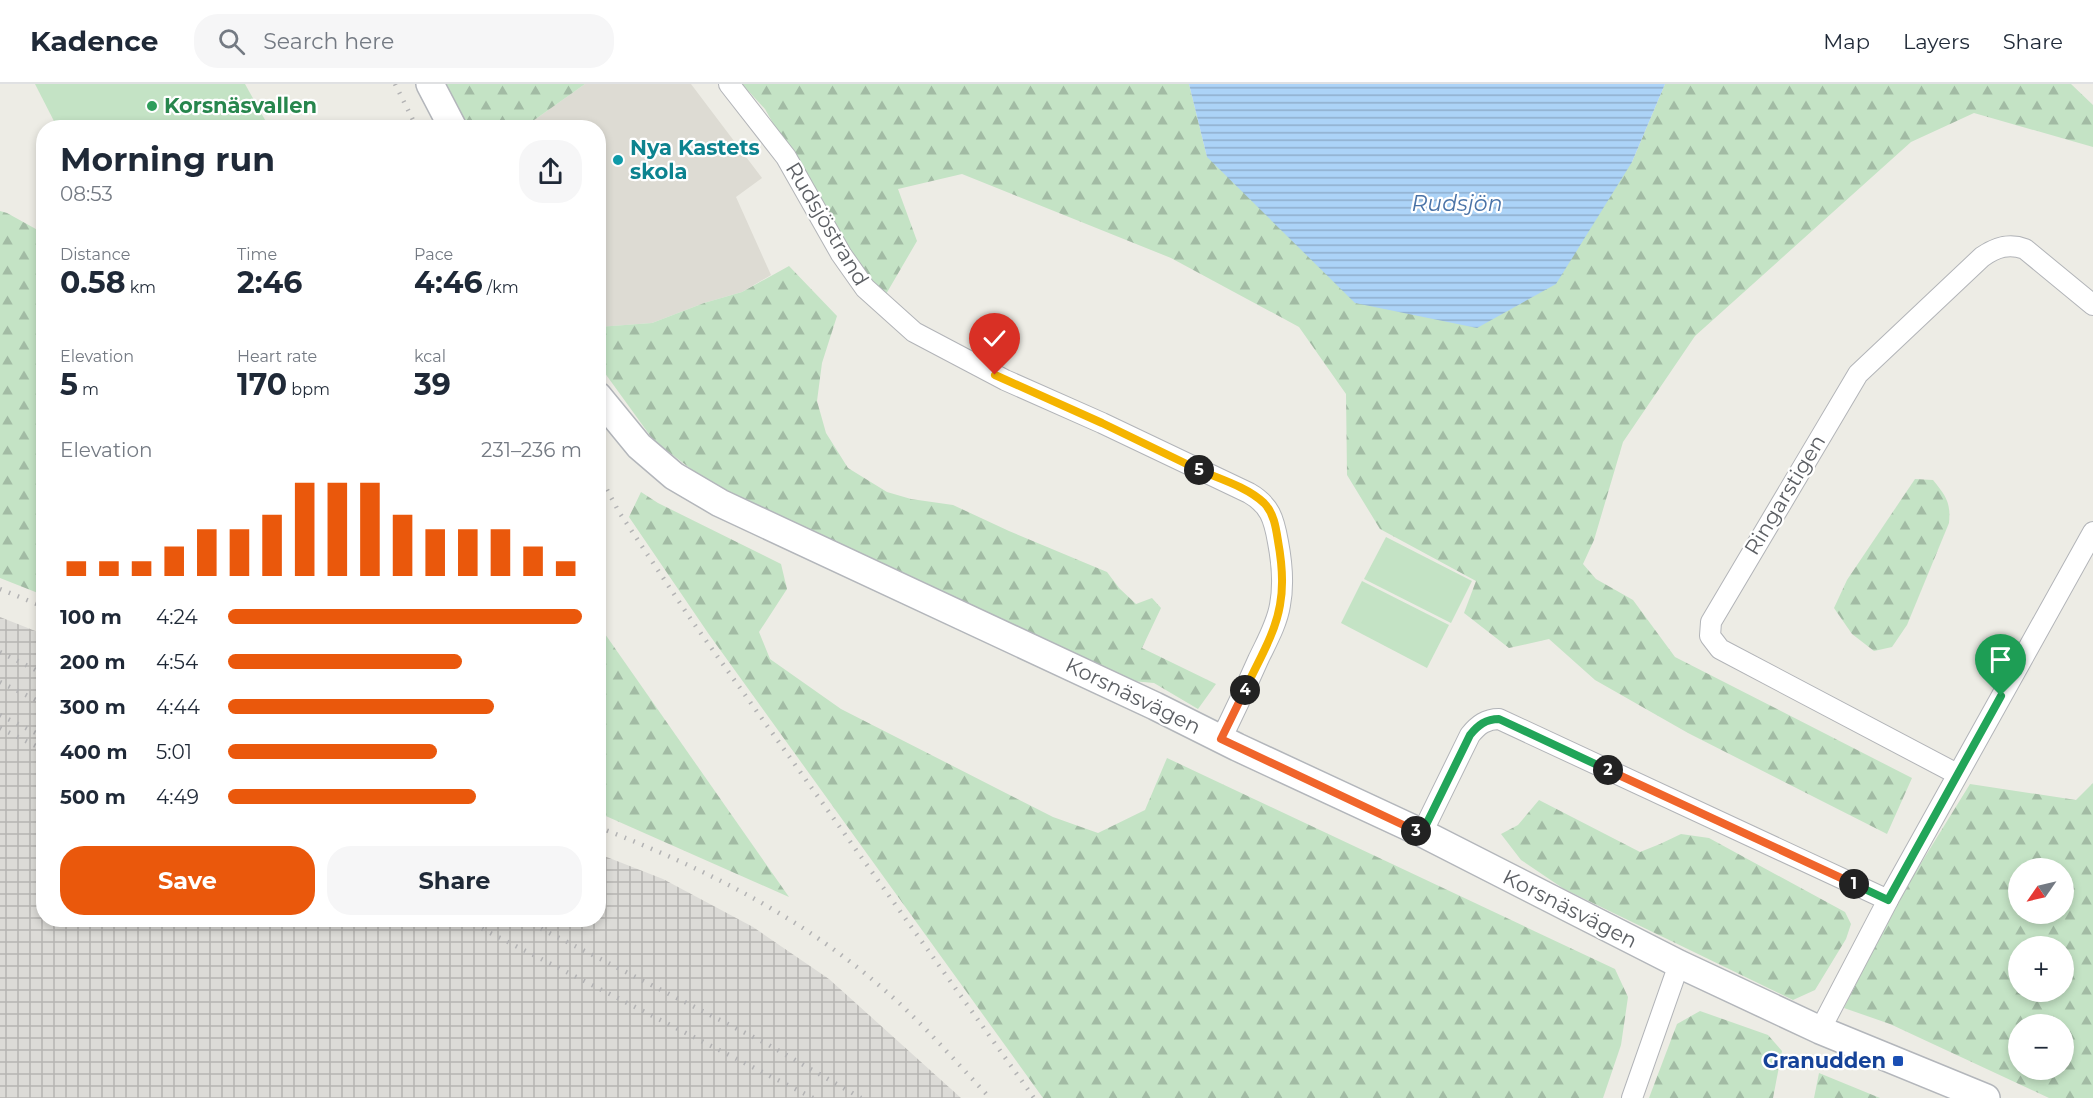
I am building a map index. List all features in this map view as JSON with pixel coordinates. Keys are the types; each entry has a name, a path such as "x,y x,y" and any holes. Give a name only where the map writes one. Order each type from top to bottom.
{"street":[{"path":"430,84 449,120"},
{"name":"Rudsjöstrand","path":"729,84 786,157 841,254 866,288 914,332 1005,380 1250,493 1268,508 1273,516 1281,559 1283,586 1280,607 1272,632 1221,739"},
{"name":"Ringarstigen","path":"1958,774 1720,649 1710,636 1710,622 1858,374 1982,257 2000,247 2017,246 2025,249 2093,305"},
{"name":"Korsnäsvägen","path":"606,406 639,446 674,476 720,503 1422,833 1680,964 1820,1030 1986,1098"},
{"path":"1820,1030 1888,900 2093,532"},
{"path":"1422,833 1470,735 1483,723 1491,719 1499,719 1888,900"},
{"path":"1632,1098 1680,964"}],"shaded area":[{"path":"585,84 691,84 762,178 736,197 771,275 742,292 704,303 652,323 606,326 606,120 534,120"},
{"path":"0,617 36,631 36,927 606,927 606,857 663,879 753,927 829,979 961,1098 0,1098"}],"green space":[{"name":"Korsnäsvallen","path":"35,84 245,84 265,120 53,120"},
{"path":"445,84 585,84 534,120 462,120"},
{"path":"742,84 1189,84 1207,157 1632,162 1665,84 2071,84 2093,105 2093,147 1974,113 1911,142 1695,336 1623,442 1594,540 1583,564 1596,579 1633,600 1675,657 1912,778 1887,834 1688,733 1595,680 1549,639 1509,648 1464,613 1476,581 1380,529 1347,475 1346,394 1299,327 1171,258 962,174 898,189 917,241 882,301 849,260 765,109"},
{"path":"0,211 36,229 36,592 0,578"},
{"path":"789,266 837,316 822,363 817,401 826,433 848,468 887,492 911,499 953,505 1107,572 1119,588 1136,604 1152,598 1161,608 1142,648 1216,684 1198,709 1154,683 1132,681 1108,671 707,481 654,441 606,375 606,326 652,323 704,303 742,292"},
{"path":"1915,479 1933,480 1938,486 1948,505 1949,523 1907,625 1892,647 1874,651 1852,634 1834,608 1847,580"},
{"path":"641,492 658,503 781,564 787,589 759,632 770,659 841,709 1053,817 1098,833 1145,810 1167,758 1615,969 1628,997 1621,1045 1603,1098 1043,1098 708,633 629,517"},
{"path":"1386,537 1472,581 1451,623 1364,579"},
{"path":"1362,581 1449,625 1427,668 1341,623"},
{"path":"606,635 789,897 606,816"},
{"path":"2093,783 2093,1098 2049,1098 2010,1080 2074,1080 2074,1014 2008,1014 2008,1079 1890,1024 1844,1008 1897,902 1970,784 2076,800"},
{"path":"1539,800 1640,852 1681,834 1709,838 1845,912 1851,924 1846,939 1815,990 1793,1000 1564,889 1521,860 1501,834 1518,825"},
{"path":"1700,1011 1768,1035 1782,1051 1773,1098 1649,1098 1677,1024"},
{"path":"1819,1073 1880,1098 1814,1098"}],"water":[{"name":"Rudsjön","path":"1189,84 1665,84 1632,162 1556,284 1477,328 1355,303 1207,157"}],"railway":[{"path":"395,84 413,120"},
{"path":"606,488 619,512 692,621 1034,1098"},
{"path":"0,589 36,604"},
{"path":"0,652 36,670"},
{"path":"0,682 36,700"},
{"path":"0,715 36,733"},
{"path":"0,728 36,746"},
{"path":"606,830 719,880 794,922 830,947 865,973 899,1003 990,1098"},
{"path":"479,927 813,1098"},
{"path":"538,927 767,1044 861,1098"}],"place":[{"name":"Korsnäsvallen","path":"152,106"},
{"name":"Nya Kastets skola","path":"618,160"},
{"name":"Granudden","path":"1898,1061"}],"route":[{"path":"995,375 1102,423 1263,502 1273,516 1281,559 1283,586 1280,607 1272,632 1221,739 1422,833 1470,735 1483,723 1491,719 1499,719 1888,900 2001,696"}]}
